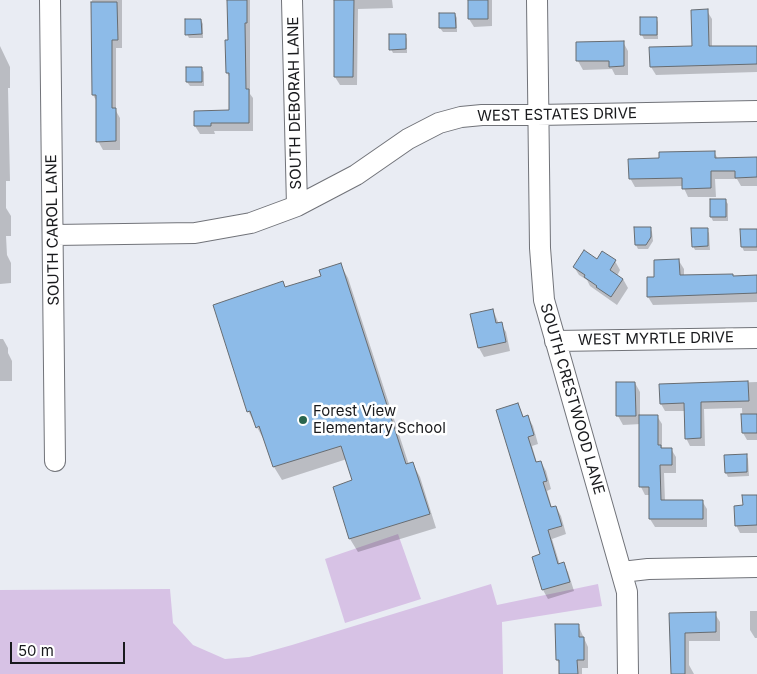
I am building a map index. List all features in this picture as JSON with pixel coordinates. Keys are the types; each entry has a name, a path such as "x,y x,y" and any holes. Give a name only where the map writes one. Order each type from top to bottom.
{"street":[{"name":"SOUTH CAROL LANE","path":"50,0 55,461"},
{"name":"SOUTH DEBORAH LANE","path":"292,0 297,206"},
{"name":"SOUTH CRESTWOOD LANE","path":"537,0 540,248 544,300 627,592 628,674"},
{"name":"WEST ESTATES DRIVE","path":"54,235 195,233 251,223 297,206 356,175 408,139 439,123 461,117 482,115 757,111"},
{"name":"WEST MYRTLE DRIVE","path":"555,341 757,338"},
{"path":"622,572 648,569 757,568"}],"shaded area":[{"path":"398,534 421,599 345,623 325,559"},
{"path":"491,584 497,605 598,584 602,606 502,622 503,674 0,674 0,590 170,589 173,623 193,645 225,659 249,657 292,645"}],"building":[{"path":"227,0 247,0 247,23 245,23 246,89 249,89 249,123 211,123 211,126 194,126 194,111 229,110 229,73 226,73 225,40 228,40"},
{"path":"334,0 354,0 353,77 334,77"},
{"path":"468,0 488,0 488,19 468,19"},
{"path":"91,2 117,2 118,40 112,40 112,108 116,108 116,141 96,142 96,95 92,95"},
{"path":"708,9 709,46 757,46 757,64 650,67 649,47 692,46 691,10"},
{"path":"439,13 455,13 456,28 439,28"},
{"path":"640,17 657,17 657,35 640,35"},
{"path":"185,19 201,19 202,34 185,35"},
{"path":"389,34 406,34 406,49 389,50"},
{"path":"624,41 624,66 609,67 609,61 576,61 576,42"},
{"path":"186,67 202,67 202,82 186,82"},
{"path":"715,151 715,158 757,157 757,177 735,178 735,171 711,171 711,188 682,189 682,178 629,179 628,159 659,158 659,152"},
{"path":"710,199 726,199 726,217 710,217"},
{"path":"634,227 651,227 651,237 646,245 635,245"},
{"path":"691,228 708,228 708,246 692,247"},
{"path":"740,229 757,229 757,247 741,247"},
{"path":"584,250 597,259 602,251 616,260 610,270 623,279 611,297 573,267"},
{"path":"679,259 680,275 757,275 757,293 647,297 647,277 654,277 654,260"},
{"path":"341,263 406,464 413,462 430,514 349,539 333,487 352,480 341,446 273,467 259,426 256,428 250,411 247,412 213,305 283,281 285,287 321,276 319,270"},
{"path":"493,309 496,323 502,322 506,342 478,348 470,314"},
{"path":"748,381 749,401 701,402 701,438 685,439 684,403 660,404 659,384"},
{"path":"616,382 635,382 636,416 616,416"},
{"path":"518,403 523,417 528,415 534,435 528,437 536,462 541,461 547,481 543,482 551,507 556,506 562,526 548,530 558,564 564,562 570,582 542,590 532,557 540,554 496,410"},
{"path":"741,414 757,414 757,433 742,433"},
{"path":"639,415 658,415 658,445 661,445 661,448 672,448 672,465 660,465 661,500 703,500 703,519 649,519 649,487 639,487"},
{"path":"747,454 747,472 725,473 724,455"},
{"path":"742,495 757,495 757,525 735,526 734,506 743,505"},
{"path":"716,612 716,632 685,633 685,674 671,674 669,613"},
{"path":"555,624 579,624 579,637 584,637 584,660 577,660 578,674 559,674 559,660 556,660"}],"place":[{"name":"Forest View Elementary School","path":"303,420"}]}
